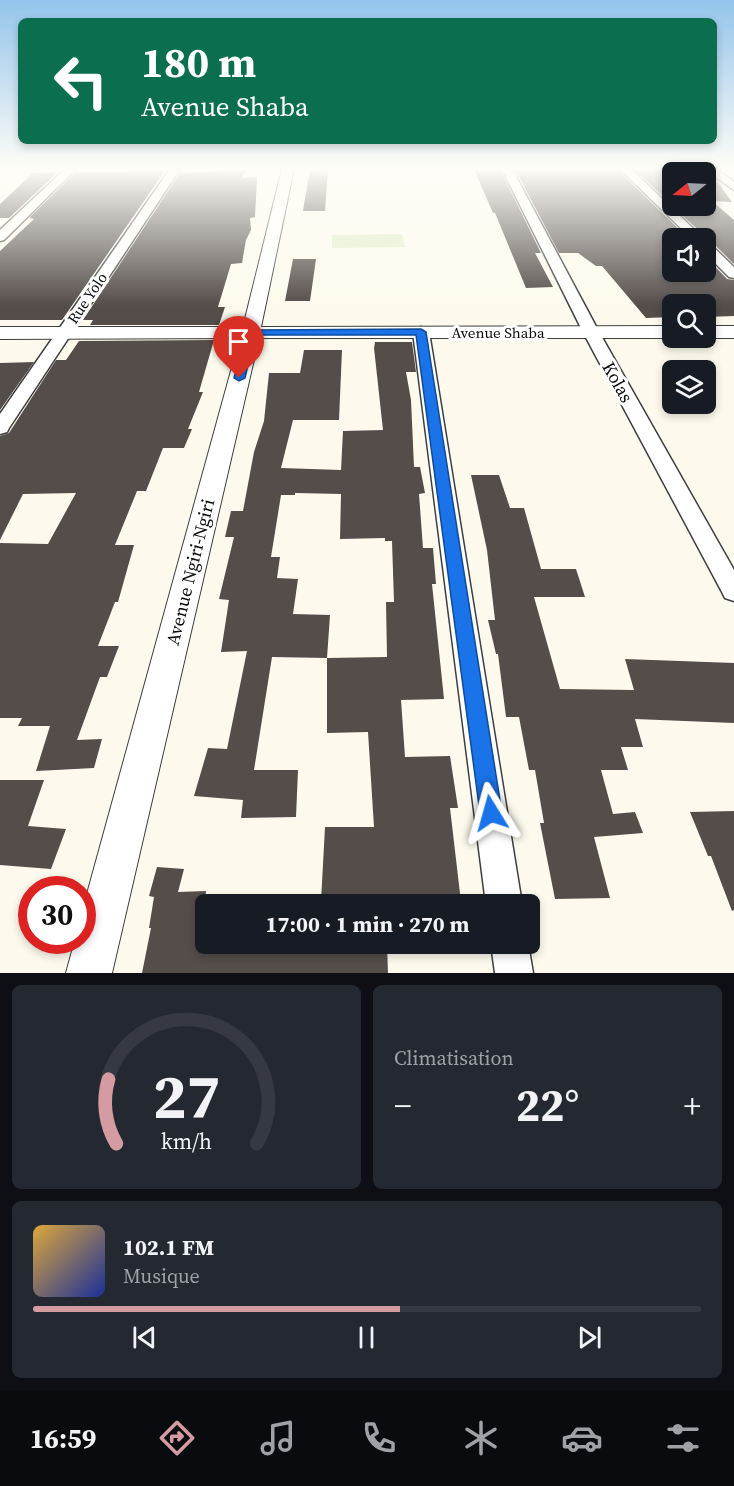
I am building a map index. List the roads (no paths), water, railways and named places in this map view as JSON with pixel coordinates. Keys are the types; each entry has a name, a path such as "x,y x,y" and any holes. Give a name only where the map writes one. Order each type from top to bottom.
{"street":[{"path":"0,237 24,214"},
{"name":"Rue Yolo","path":"0,428 144,214"},
{"name":"Avenue Ngiri-Ngiri","path":"89,973 251,332 278,214"},
{"name":"Kolas","path":"530,214 591,332 734,592"},
{"path":"672,214 687,228"},
{"path":"716,257 734,274"},
{"path":"421,332 503,894"},
{"name":"Avenue Shaba","path":"0,333 662,332"},
{"path":"716,332 734,332"},
{"path":"511,954 514,973"}]}
